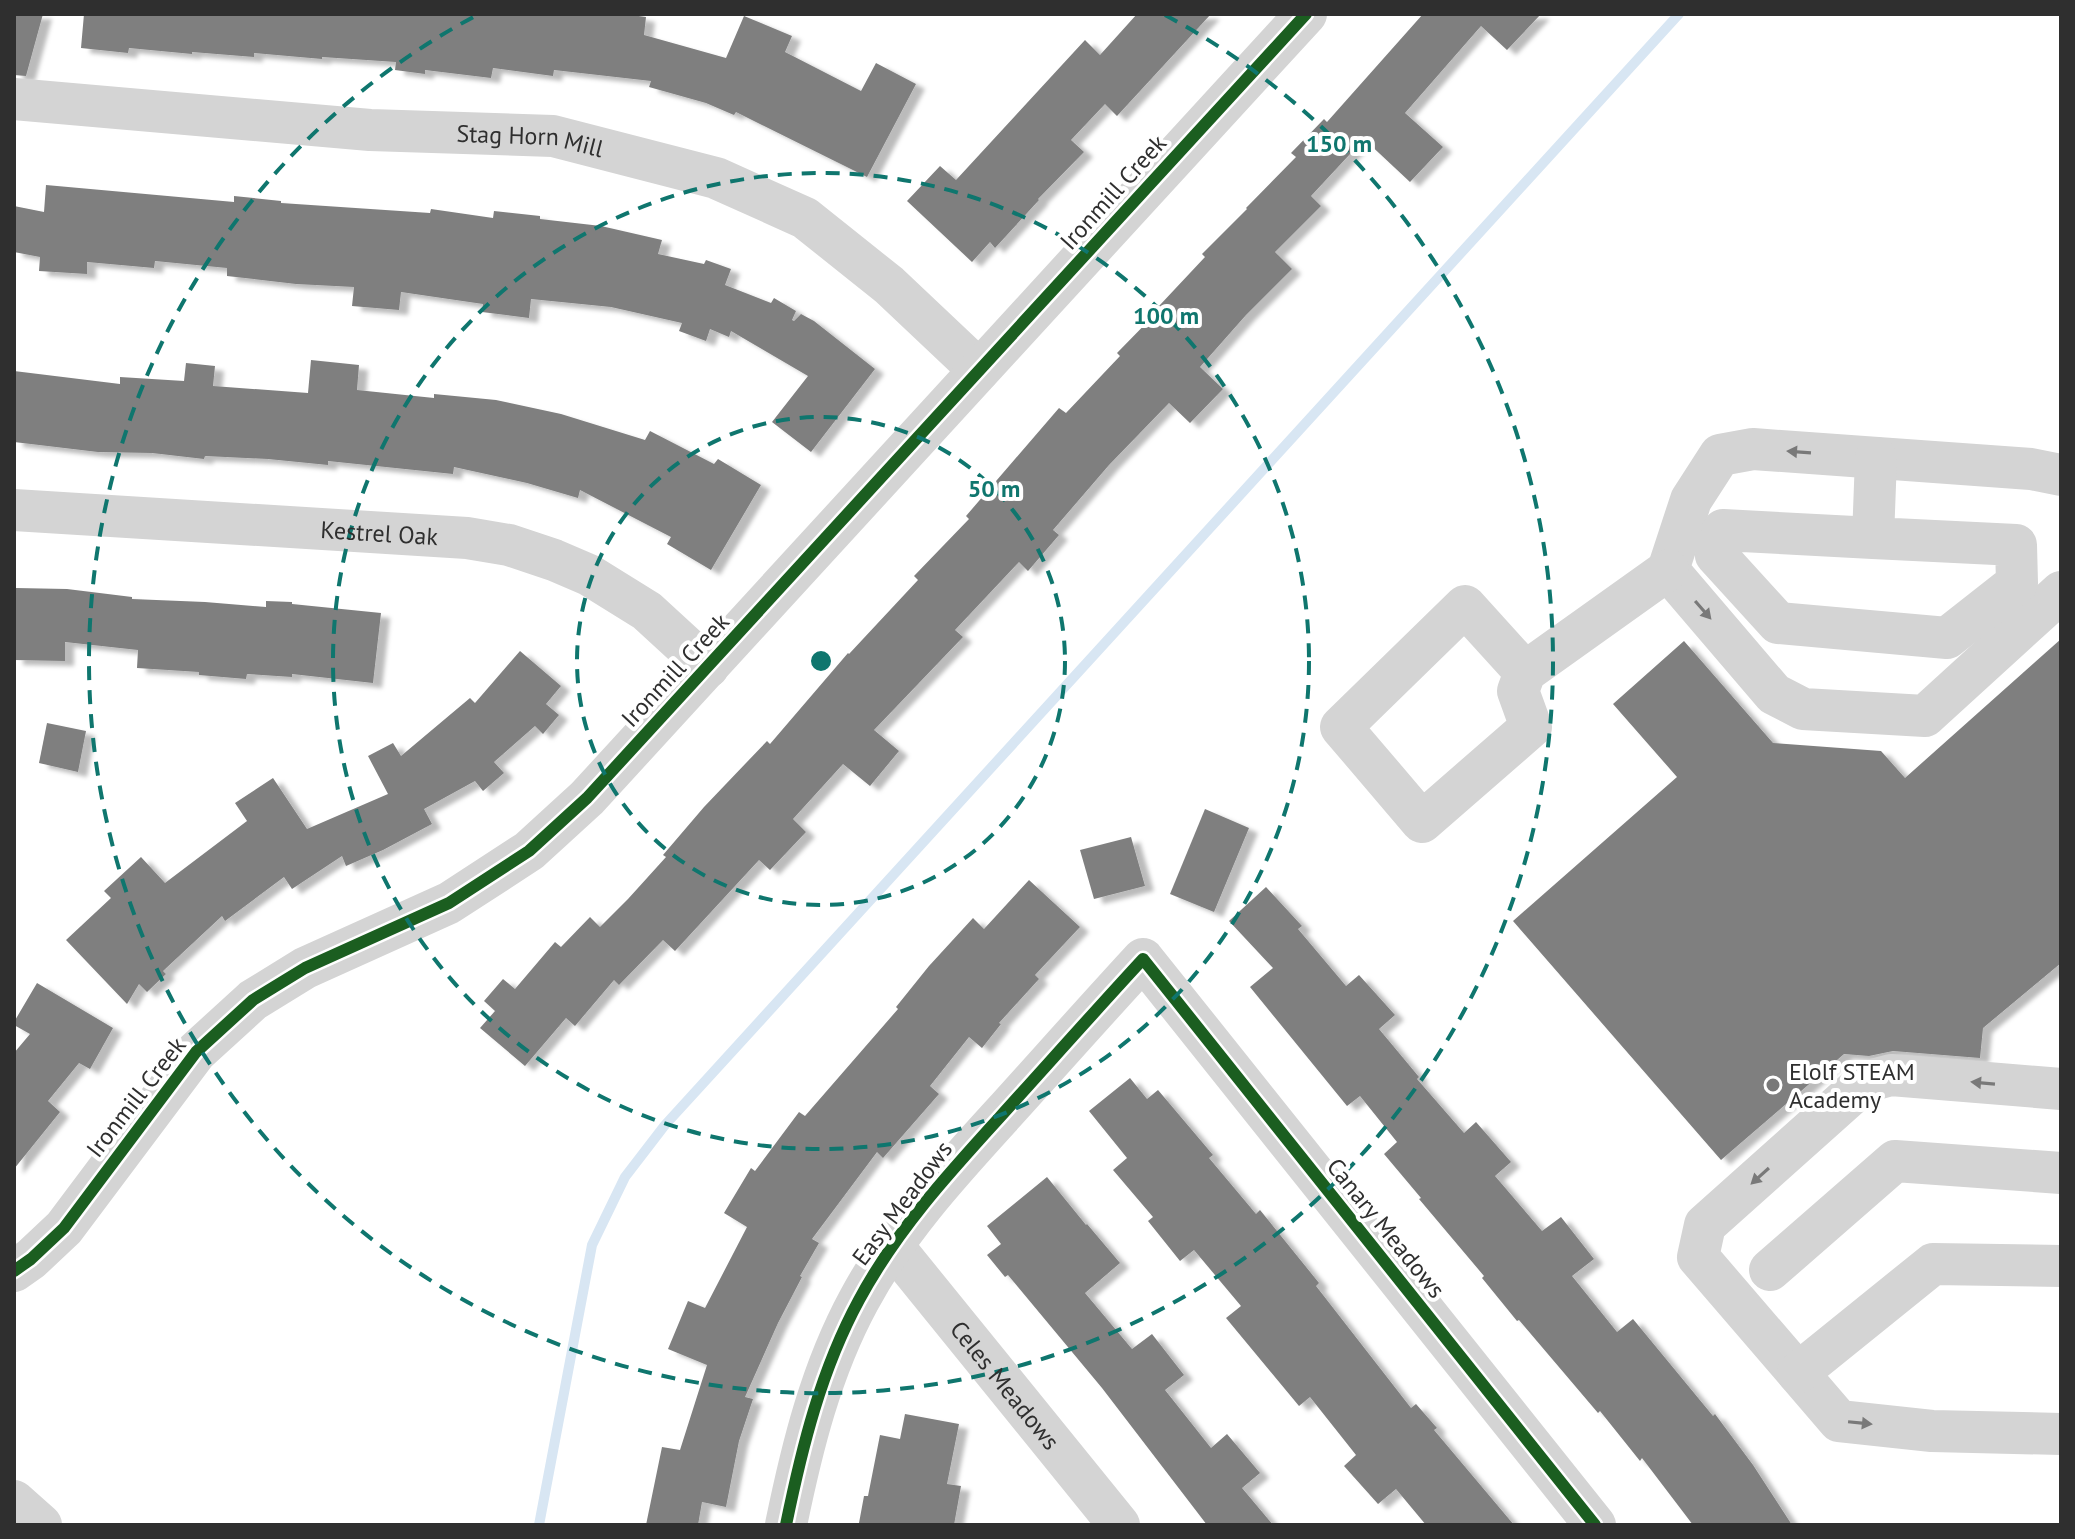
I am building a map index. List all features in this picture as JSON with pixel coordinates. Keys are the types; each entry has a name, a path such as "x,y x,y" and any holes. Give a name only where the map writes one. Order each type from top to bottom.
{"street":[{"name":"Ironmill Creek","path":"14,1271 64,1228 196,1052 253,1000 305,968 449,903 529,851 587,798 1306,14"},
{"name":"Stag Horn Mill","path":"14,99 370,130 553,136 716,178 805,218 889,285 979,370"},
{"path":"1525,672 1465,606 1341,727 1422,822 1531,727 1518,691 1525,672 1668,570 1691,500 1720,455 1753,449 2031,469 2061,475"},
{"path":"1873,538 1876,458"},
{"name":"Kestrel Oak","path":"14,510 467,538 509,545 589,575 647,611 708,667"},
{"path":"1723,530 1873,538 2016,545 2017,583 1947,638 1778,623 1716,555 1723,530"},
{"path":"1668,570 1774,694 1803,709 1925,716 2061,592"},
{"name":"Easy Meadows","path":"786,1525 809,1422 831,1360 859,1300 892,1245 934,1190 1143,959"},
{"name":"Canary Meadows","path":"1143,959 1595,1525"},
{"path":"2061,1089 1891,1075 1865,1082 1705,1225 1698,1257 1839,1421 1932,1431 2061,1434"},
{"path":"1770,1270 1895,1161 2061,1173"},
{"name":"Celes Meadows","path":"892,1245 1119,1525"},
{"path":"1798,1373 1933,1264 2061,1266"},
{"path":"14,1501 41,1525"}],"building":[{"path":"14,14 43,14 26,76 14,75"},
{"path":"84,14 624,14 646,17 644,35 726,58 744,16 792,36 785,52 861,91 876,63 916,84 867,177 736,112 734,115 706,103 649,87 651,81 554,70 553,76 493,68 491,78 425,70 425,74 395,70 396,62 254,53 254,57 192,54 129,48 128,53 81,48"},
{"path":"1137,14 1211,14 1117,116 1105,104 1071,140 1084,152 995,248 990,242 972,262 907,201 940,166 956,180 1085,40 1100,55"},
{"path":"1423,14 1541,14 1507,50 1481,26 1405,113 1443,147 1410,182 1364,139 1311,196 1321,206 1275,252 1292,269 1200,367 1223,389 1190,423 1169,403 1109,465 1053,530 1059,535 1028,571 1019,562 955,630 963,637 874,730 899,751 870,786 843,764 793,819 806,832 770,870 759,860 675,951 663,940 619,985 614,980 575,1026 566,1018 525,1066 480,1028 495,1011 484,1001 503,979 515,989 555,942 561,947 590,917 600,927 628,899 666,857 663,855 704,807 767,741 770,744 848,653 918,580 914,576 969,519 966,516 1059,408 1066,413 1120,356 1117,353 1205,257 1202,254 1296,157 1291,153 1324,119 1327,122"},
{"path":"46,185 234,202 234,196 281,203 430,213 431,209 493,218 494,211 601,226 662,240 658,254 704,264 706,260 731,269 725,285 771,303 774,298 796,311 792,320 801,314 814,321 875,369 811,452 772,422 808,376 731,331 729,337 710,329 706,341 679,331 682,323 611,307 531,299 529,318 482,312 483,304 401,292 399,310 352,306 354,287 227,276 227,268 155,261 154,268 87,262 87,274 39,271 40,257 14,252 14,206 44,212"},
{"path":"311,360 359,365 357,390 434,398 434,394 496,400 561,414 645,440 650,431 714,464 718,459 761,485 711,570 667,544 671,537 580,490 578,498 454,467 453,474 328,461 328,465 268,459 205,456 204,459 152,453 98,452 14,442 14,371 120,384 120,377 184,381 186,363 215,366 213,386 308,393"},
{"path":"16,588 67,589 132,599 266,607 266,601 292,602 381,613 373,683 292,674 292,677 247,674 246,679 137,668 138,650 65,642 65,661 14,660"},
{"path":"2061,639 2061,963 1983,1028 1980,1058 1893,1051 1869,1056 1844,1054 1721,1160 1513,921 1677,777 1613,704 1684,641 1773,743 1881,751 1905,778"},
{"path":"520,651 561,686 546,704 559,715 543,734 535,726 494,762 504,773 483,791 475,781 424,809 432,824 346,866 342,856 292,889 284,877 225,921 222,916 163,971 166,974 147,992 139,984 127,1004 66,940 111,898 104,891 141,857 165,883 247,821 235,803 273,778 307,829 388,794 368,756 393,743 401,756 470,698 475,703"},
{"path":"47,723 86,731 78,772 39,763"},
{"path":"1205,809 1249,828 1214,912 1170,894"},
{"path":"1131,837 1145,886 1094,899 1080,850"},
{"path":"1029,880 1080,927 1035,975 1039,979 999,1023 982,1048 969,1037 930,1086 939,1094 883,1158 877,1152 812,1239 819,1243 800,1276 745,1397 753,1399 739,1441 726,1507 702,1502 698,1525 646,1525 662,1447 680,1450 707,1365 668,1349 688,1301 705,1308 747,1227 724,1213 751,1168 755,1171 799,1112 805,1116 898,1009 896,1007 929,966 973,918 984,929"},
{"path":"1266,887 1302,926 1298,929 1346,986 1359,975 1395,1015 1379,1029 1419,1077 1417,1079 1464,1133 1476,1122 1511,1162 1495,1176 1542,1231 1561,1217 1594,1259 1572,1276 1617,1332 1633,1319 1713,1416 1715,1414 1792,1525 1693,1525 1642,1458 1640,1461 1600,1411 1598,1413 1517,1321 1384,1154 1397,1142 1360,1096 1347,1106 1250,987 1273,968 1229,921"},
{"path":"37,983 113,1028 90,1069 79,1063 48,1101 60,1112 14,1169 14,1053 30,1034 14,1022"},
{"path":"1130,1078 1147,1099 1158,1090 1213,1155 1209,1158 1256,1214 1260,1210 1319,1283 1316,1286 1411,1408 1416,1404 1514,1525 1426,1525 1396,1489 1378,1504 1344,1466 1356,1455 1310,1397 1299,1406 1226,1318 1241,1306 1194,1250 1180,1261 1148,1221 1153,1217 1113,1170 1127,1158 1089,1111"},
{"path":"1047,1177 1120,1263 1085,1293 1132,1349 1152,1334 1184,1375 1165,1390 1211,1448 1227,1434 1260,1473 1242,1488 1273,1525 1207,1525 1102,1388 1008,1275 1005,1277 987,1255 1001,1244 987,1226"},
{"path":"905,1414 959,1424 947,1484 961,1486 954,1525 859,1523 864,1496 868,1496 880,1435 900,1439"}],"waterway":[{"path":"539,1525 592,1245 625,1177 665,1125 1679,14"}],"cycle path":[{"path":"14,1271 64,1228 196,1052 253,1000 305,968 449,903 529,851 587,798 1306,14"},
{"path":"786,1525 823,1381 859,1300 889,1250 942,1182 1143,959 1595,1525"}],"place":[{"name":"Elolf STEAM Academy","path":"1773,1085"}]}
